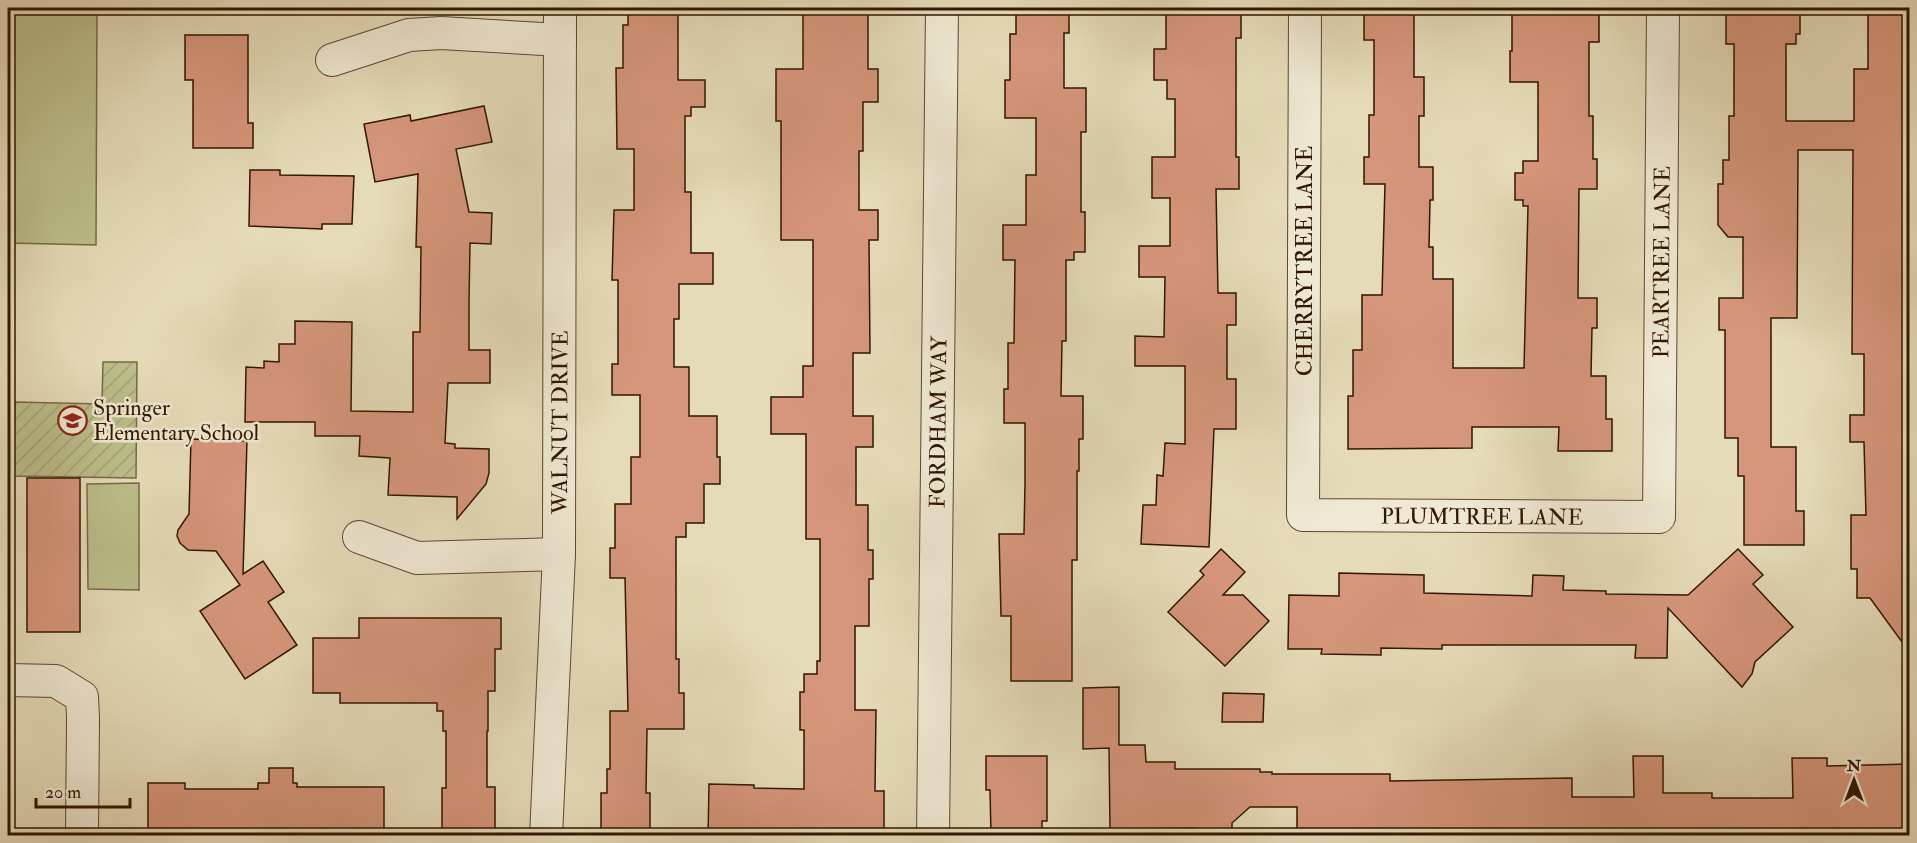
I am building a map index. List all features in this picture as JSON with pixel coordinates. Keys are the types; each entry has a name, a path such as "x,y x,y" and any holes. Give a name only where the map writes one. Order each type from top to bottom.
{"street":[{"name":"WALNUT DRIVE","path":"546,836 559,554 560,8"},
{"name":"FORDHAM WAY","path":"933,836 942,8"},
{"name":"CHERRYTREE LANE","path":"1303,515 1305,8"},
{"name":"PEARTREE LANE","path":"1659,517 1663,8"},
{"path":"332,60 409,35 441,33 560,40"},
{"name":"PLUMTREE LANE","path":"1303,515 1659,517"},
{"path":"359,537 417,558 559,554"},
{"path":"8,680 56,681 82,697 82,836"}],"green space":[{"path":"8,8 97,8 96,245 8,243"},
{"path":"103,362 137,362 136,478 13,476 15,402 102,404"},
{"path":"139,483 139,590 88,589 87,484"}],"building":[{"path":"628,8 678,8 678,80 705,80 705,107 691,107 691,116 685,116 685,192 691,192 691,253 713,253 713,284 679,284 679,319 674,319 674,367 689,367 689,416 717,416 717,457 720,457 720,484 704,484 704,523 686,523 686,537 676,537 676,659 679,659 679,693 684,693 684,729 647,729 646,793 650,793 650,833 646,833 646,836 601,836 601,793 607,793 607,769 610,769 610,711 628,711 625,578 610,578 610,548 615,548 615,504 631,504 631,457 640,457 640,395 612,395 612,364 618,364 618,280 612,280 614,210 634,210 634,149 617,149 616,68 623,68 623,25 628,25"},
{"path":"803,8 868,8 868,69 878,69 878,102 863,102 863,151 859,151 859,210 878,210 878,240 869,240 870,353 853,353 853,416 873,416 873,447 856,447 856,505 868,505 868,550 873,550 873,579 869,579 869,626 855,626 855,710 876,710 875,791 884,791 884,836 708,836 709,784 804,789 804,730 800,730 800,692 804,692 804,674 817,674 817,661 820,661 820,539 806,539 806,434 771,434 771,397 803,397 803,366 813,366 813,240 781,240 781,121 776,121 776,69 803,69"},
{"path":"1016,8 1069,8 1069,33 1064,33 1064,88 1086,88 1086,132 1081,132 1081,212 1085,212 1085,252 1074,252 1074,260 1066,260 1066,341 1062,341 1061,396 1083,396 1083,439 1079,439 1079,471 1077,471 1077,560 1072,560 1072,681 1011,681 1011,616 1001,616 999,534 1024,534 1025,483 1025,423 1004,423 1004,389 1008,389 1008,343 1014,343 1015,260 1003,260 1003,225 1026,225 1026,175 1036,175 1036,118 1005,118 1005,80 1010,80 1010,34 1016,34"},
{"path":"1166,8 1241,8 1241,38 1236,38 1236,157 1239,157 1239,189 1216,189 1218,293 1236,293 1236,325 1227,325 1227,379 1236,379 1236,429 1214,429 1209,547 1141,544 1143,505 1156,505 1157,475 1163,476 1165,443 1185,444 1185,366 1135,366 1135,336 1164,337 1165,277 1139,277 1139,246 1170,246 1170,198 1152,198 1152,157 1175,157 1175,99 1167,99 1167,80 1154,80 1154,49 1166,49"},
{"path":"1414,8 1414,77 1424,77 1424,116 1419,116 1419,167 1433,167 1429,247 1433,247 1433,279 1453,279 1453,368 1524,368 1528,206 1523,206 1523,200 1515,200 1515,173 1523,173 1523,161 1538,161 1538,82 1510,82 1512,8 1599,10 1599,42 1589,42 1589,116 1593,116 1593,159 1597,159 1597,189 1579,189 1578,298 1597,298 1597,328 1592,328 1591,376 1606,376 1606,419 1612,419 1612,451 1558,451 1559,427 1472,427 1472,448 1348,449 1348,396 1353,396 1353,350 1362,350 1362,295 1382,295 1385,184 1364,184 1364,157 1369,157 1369,115 1374,115 1374,40 1364,40 1364,9"},
{"path":"1745,8 1800,8 1800,34 1796,34 1796,44 1786,44 1786,121 1854,121 1854,69 1868,69 1868,8 1910,8 1910,653 1870,598 1857,598 1857,569 1851,569 1851,515 1866,515 1864,442 1850,442 1850,415 1864,415 1864,354 1852,354 1853,150 1798,150 1797,318 1771,318 1771,447 1796,447 1796,511 1804,511 1804,545 1744,545 1744,476 1738,476 1738,438 1725,438 1725,330 1719,330 1719,298 1743,298 1743,237 1728,237 1718,225 1718,184 1723,184 1723,160 1729,160 1729,116 1734,116 1734,44 1726,44 1726,12 1745,12"},
{"path":"185,35 248,35 248,123 253,123 253,148 193,148 193,80 185,80"},
{"path":"484,106 492,142 456,149 469,212 492,213 491,244 470,243 469,302 469,350 490,350 490,383 448,383 445,443 455,444 455,448 489,449 489,473 486,484 457,519 457,497 388,495 390,458 359,456 360,436 315,436 315,422 245,422 246,367 264,368 264,361 279,362 279,344 295,344 295,321 352,322 351,411 413,412 413,332 420,332 421,247 416,247 418,174 375,182 364,124 410,115 411,121"},
{"path":"250,170 280,170 280,175 354,176 352,224 322,224 322,229 249,226"},
{"path":"191,439 247,441 243,574 263,561 284,592 268,602 297,645 245,679 200,611 240,585 216,551 188,550 180,543 177,536 178,530 189,514"},
{"path":"27,478 80,478 80,632 27,632"},
{"path":"1221,549 1245,572 1223,595 1243,595 1269,621 1225,666 1168,612 1204,575 1200,571"},
{"path":"1738,549 1763,575 1753,584 1793,627 1755,662 1752,674 1742,687 1668,608 1667,658 1635,658 1636,645 1442,645 1442,649 1381,648 1381,655 1321,654 1322,649 1288,649 1289,595 1339,596 1339,573 1424,575 1424,593 1532,596 1533,575 1564,576 1563,590 1606,591 1606,594 1688,595"},
{"path":"359,618 501,618 501,649 495,649 495,691 488,691 487,787 495,787 495,836 445,836 445,829 442,829 442,788 446,788 446,731 443,731 443,711 437,711 437,703 340,703 340,693 313,693 313,638 359,638"},
{"path":"1119,687 1119,745 1145,745 1146,762 1175,762 1175,769 1260,769 1260,772 1272,772 1272,774 1390,774 1390,781 1572,778 1572,797 1634,797 1633,756 1663,756 1663,793 1712,793 1712,798 1793,798 1792,758 1827,758 1827,766 1910,764 1910,836 1297,836 1297,807 1250,807 1232,823 1232,836 1196,836 1196,828 1110,829 1109,748 1083,749 1083,688"},
{"path":"1223,693 1264,694 1263,722 1222,722"},
{"path":"986,756 1047,756 1047,821 1042,821 1042,836 991,836 990,790 986,790"},
{"path":"269,768 293,768 293,783 297,783 297,787 384,787 384,836 148,836 148,783 185,783 185,789 258,789 258,783 269,783"}],"place":[{"name":"Springer Elementary School","path":"72,420"}]}
